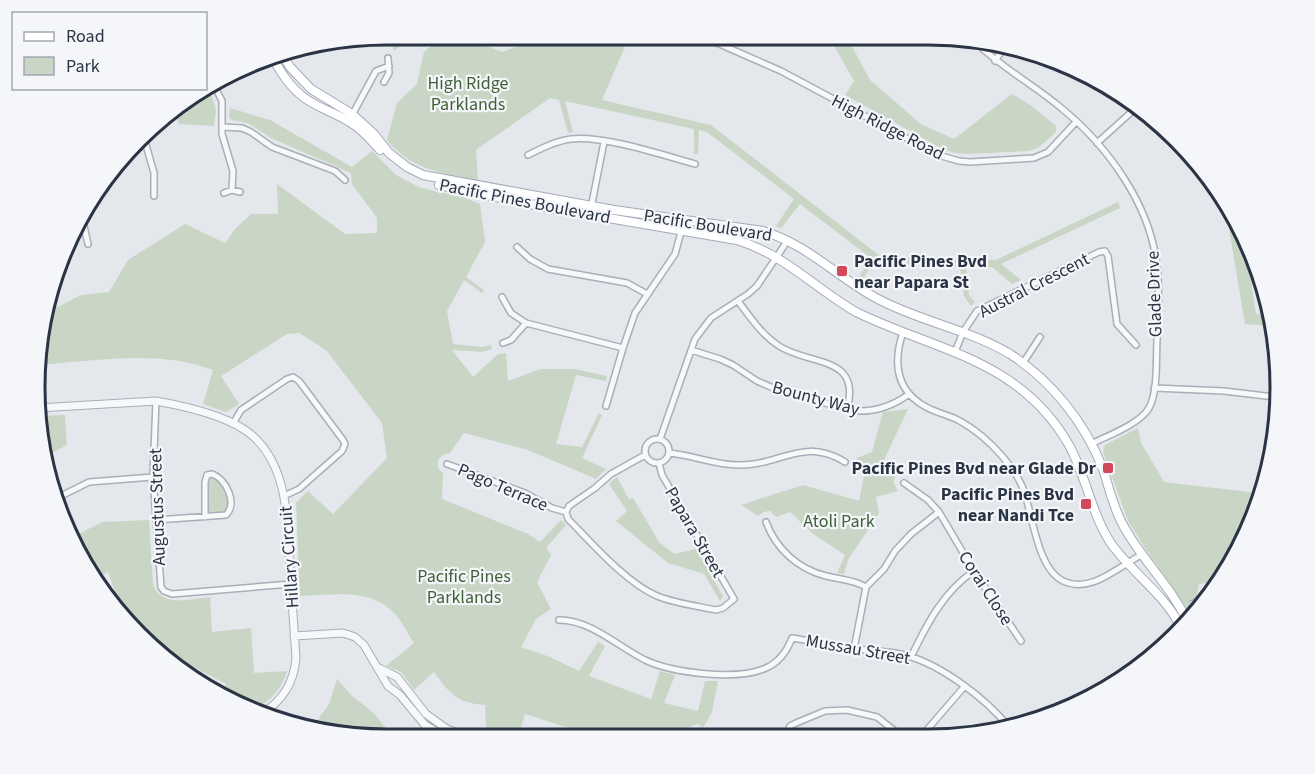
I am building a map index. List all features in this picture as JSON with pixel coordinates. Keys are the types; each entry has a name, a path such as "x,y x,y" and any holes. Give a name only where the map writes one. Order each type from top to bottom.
{"main road":[{"name":"Pacific Boulevard","path":"286,61 311,89 374,134 389,153 407,167 423,175 590,211 763,231 803,248 856,286 879,299 963,332 1009,354 1023,363 1059,396 1074,416 1103,469 1122,523 1141,555 1174,598 1183,614"},
{"name":"Pacific Boulevard","path":"276,63 300,94 308,100 350,117 385,156"},
{"name":"Pacific Pines Boulevard","path":"385,156 403,170 434,184 590,211 757,246 777,256 840,303 870,319 955,352 1005,377 1021,388 1046,414 1069,446 1080,467 1101,526 1126,563 1170,610 1177,621"}],"street":[{"name":"High Ridge Road","path":"722,45 781,71 938,155 959,161 1025,159 1043,155 1076,122"},
{"name":"Glade Drive","path":"983,50 995,61 1060,107 1097,143 1125,181 1151,237 1157,267 1158,300 1154,388 1149,408 1142,418 1091,444"},
{"path":"995,61 1000,53"},
{"path":"384,82 389,74 388,58"},
{"path":"350,117 376,71 389,66"},
{"path":"217,91 222,101 222,135 233,171 232,190"},
{"path":"1097,143 1131,112"},
{"path":"222,126 242,128 272,147 335,171 345,180"},
{"path":"528,155 557,141 574,138 656,153 695,164"},
{"path":"590,211 604,142"},
{"path":"146,144 153,173 154,196"},
{"path":"224,193 232,190 240,192"},
{"path":"606,406 622,348 635,313 669,264 678,247 684,221"},
{"path":"84,228 88,244"},
{"path":"660,439 695,339 711,318 758,286 788,240"},
{"path":"517,247 530,259 548,269 627,283 647,294"},
{"name":"Austral Crescent","path":"955,352 963,332 976,311 1105,251 1108,256 1117,324 1136,345"},
{"path":"502,297 511,313 526,323 622,348"},
{"path":"738,301 763,333 777,345 798,355 829,363 838,369 850,385 851,395 847,409"},
{"path":"503,343 511,340 526,323"},
{"path":"903,332 897,365 909,394 927,408 959,420 977,432 1004,458 1022,487 1043,558 1059,579 1071,584 1087,584 1104,577 1141,555"},
{"path":"1023,363 1040,337"},
{"name":"Bounty Way","path":"691,350 727,362 757,381 780,391 847,409 865,412 875,410 889,406 909,394"},
{"path":"234,422 242,410 287,379 293,378 299,381 343,440 345,444 342,451 299,489 285,496"},
{"path":"1154,388 1224,391 1270,396"},
{"name":"Hillary Circuit","path":"46,408 156,401 173,404 234,422 254,437 266,451 285,496 295,666 291,684 269,708"},
{"name":"Augustus Street","path":"156,401 153,477 159,583 164,591 168,593 291,584"},
{"path":"656,438 660,439 668,444 669,453 666,459 659,463 651,461 645,455 645,450 648,442 656,438"},
{"path":"669,453 720,464 743,465 766,462 809,450 833,455 845,462"},
{"path":"566,512 569,506 596,488 611,474 645,455"},
{"name":"Papara Street","path":"659,463 663,475 734,599"},
{"name":"Pago Terrace","path":"447,464 525,493 542,500 552,508 566,512 568,519 606,558 634,582 658,597 716,610 723,608 734,599"},
{"path":"156,520 205,517 226,515 231,510 232,504 226,485 217,475 207,476 204,482 205,517"},
{"path":"63,496 89,482 153,477"},
{"name":"Corai Close","path":"904,483 928,500 939,512 974,571 1021,641"},
{"path":"854,649 866,587 884,569 894,551 939,512"},
{"path":"766,522 776,543 797,563 823,576 850,579 866,587"},
{"path":"911,657 941,602 961,580 974,571"},
{"name":"Mussau Street","path":"559,620 579,622 646,660 692,672 717,675 750,673 765,669 781,658 792,638 911,657 928,663 964,687 988,704 1003,720"},
{"path":"294,636 333,633 349,635 364,645 390,687 433,729"},
{"path":"377,666 398,678 426,714 447,729"},
{"path":"390,687 398,678"},
{"path":"928,729 964,687"},
{"path":"789,729 796,723 825,711 848,710 877,717 892,729"}],"green space":[{"name":"High Ridge Parklands","path":"397,45 403,45 393,51 393,47"},
{"name":"High Ridge Parklands","path":"432,45 484,45 502,52 520,45 626,45 602,100 711,125 880,256 996,260 1118,202 1120,208 1001,264 1021,280 1012,284 992,267 966,267 969,295 975,302 971,306 964,296 960,267 878,264 874,261 861,282 857,280 871,258 800,204 781,228 776,226 794,199 707,132 699,130 698,154 694,154 694,129 565,101 573,132 568,133 559,100 550,98 476,150 478,180 428,169 417,164 396,150 387,140 397,103 417,84 424,52"},
{"path":"834,45 851,45 870,80 921,124 954,139 1012,94 1032,106 1056,126 1056,132 1038,148 1028,151 954,153 845,95 854,81"},
{"path":"211,94 216,109 214,126 179,124 177,117"},
{"name":"Pacific Pines Parklands","path":"230,108 270,120 352,167 372,151 396,175 419,187 460,196 480,204 485,242 466,277 484,290 482,293 464,280 447,311 453,344 482,347 491,345 492,349 482,352 452,350 473,377 498,354 506,353 508,381 541,369 575,369 607,376 606,381 576,375 556,444 582,447 599,413 602,415 582,458 606,469 596,479 528,450 464,433 450,453 438,460 438,468 443,473 442,499 528,534 540,542 561,520 566,525 546,548 551,555 537,582 551,609 536,619 521,647 550,657 579,671 598,642 605,646 589,676 651,699 660,671 675,675 664,703 698,711 705,681 718,681 712,712 703,728 698,724 688,729 572,729 525,714 520,729 486,729 485,705 467,702 455,696 434,672 414,690 401,672 386,666 414,643 398,618 383,604 349,594 300,596 296,503 308,491 333,514 387,458 382,423 326,350 299,333 287,334 221,376 239,404 226,412 203,404 213,370 192,364 148,358 126,358 46,364 55,306 58,307 81,295 109,292 128,260 185,224 225,243 235,229 251,214 278,214 277,184 345,234 377,233 377,218 352,184 351,173 271,138 248,123 231,120"},
{"path":"1228,223 1249,270 1256,314 1262,314 1264,325 1245,324"},
{"name":"Atoli Park","path":"908,409 884,460 896,475 893,482 898,491 876,497 879,513 848,560 844,574 837,573 845,555 812,533 790,512 776,517 770,511 758,516 741,505 803,485 859,501 864,476 856,467 857,458 872,452 883,412"},
{"path":"65,415 67,445 52,453 48,432 47,416"},
{"path":"1138,428 1141,443 1164,482 1253,492 1244,518 1224,558 1208,583 1199,584 1196,598 1187,609 1128,521 1103,452 1105,445"},
{"path":"214,477 226,495 228,508 224,512 209,512 208,484 209,478"},
{"path":"617,477 629,499 633,498 659,542 674,554 696,549 723,596 720,601 704,574 668,563 616,521 627,511 609,484"},
{"path":"149,520 153,584 157,592 169,599 177,600 210,597 212,632 251,628 254,673 287,671 278,690 270,699 262,705 224,688 226,684 186,663 145,629 116,595 108,572 102,575 78,534 102,522"},
{"path":"337,679 352,696 374,713 386,729 342,726 317,721 329,704"}],"waterway":[{"path":"1190,601 1196,598"}],"place":[{"name":"Pacific Pines Bvd near Papara St","path":"842,271"},
{"name":"Pacific Pines Bvd near Glade Dr","path":"1108,468"},
{"name":"Pacific Pines Bvd near Nandi Tce","path":"1086,504"}]}
